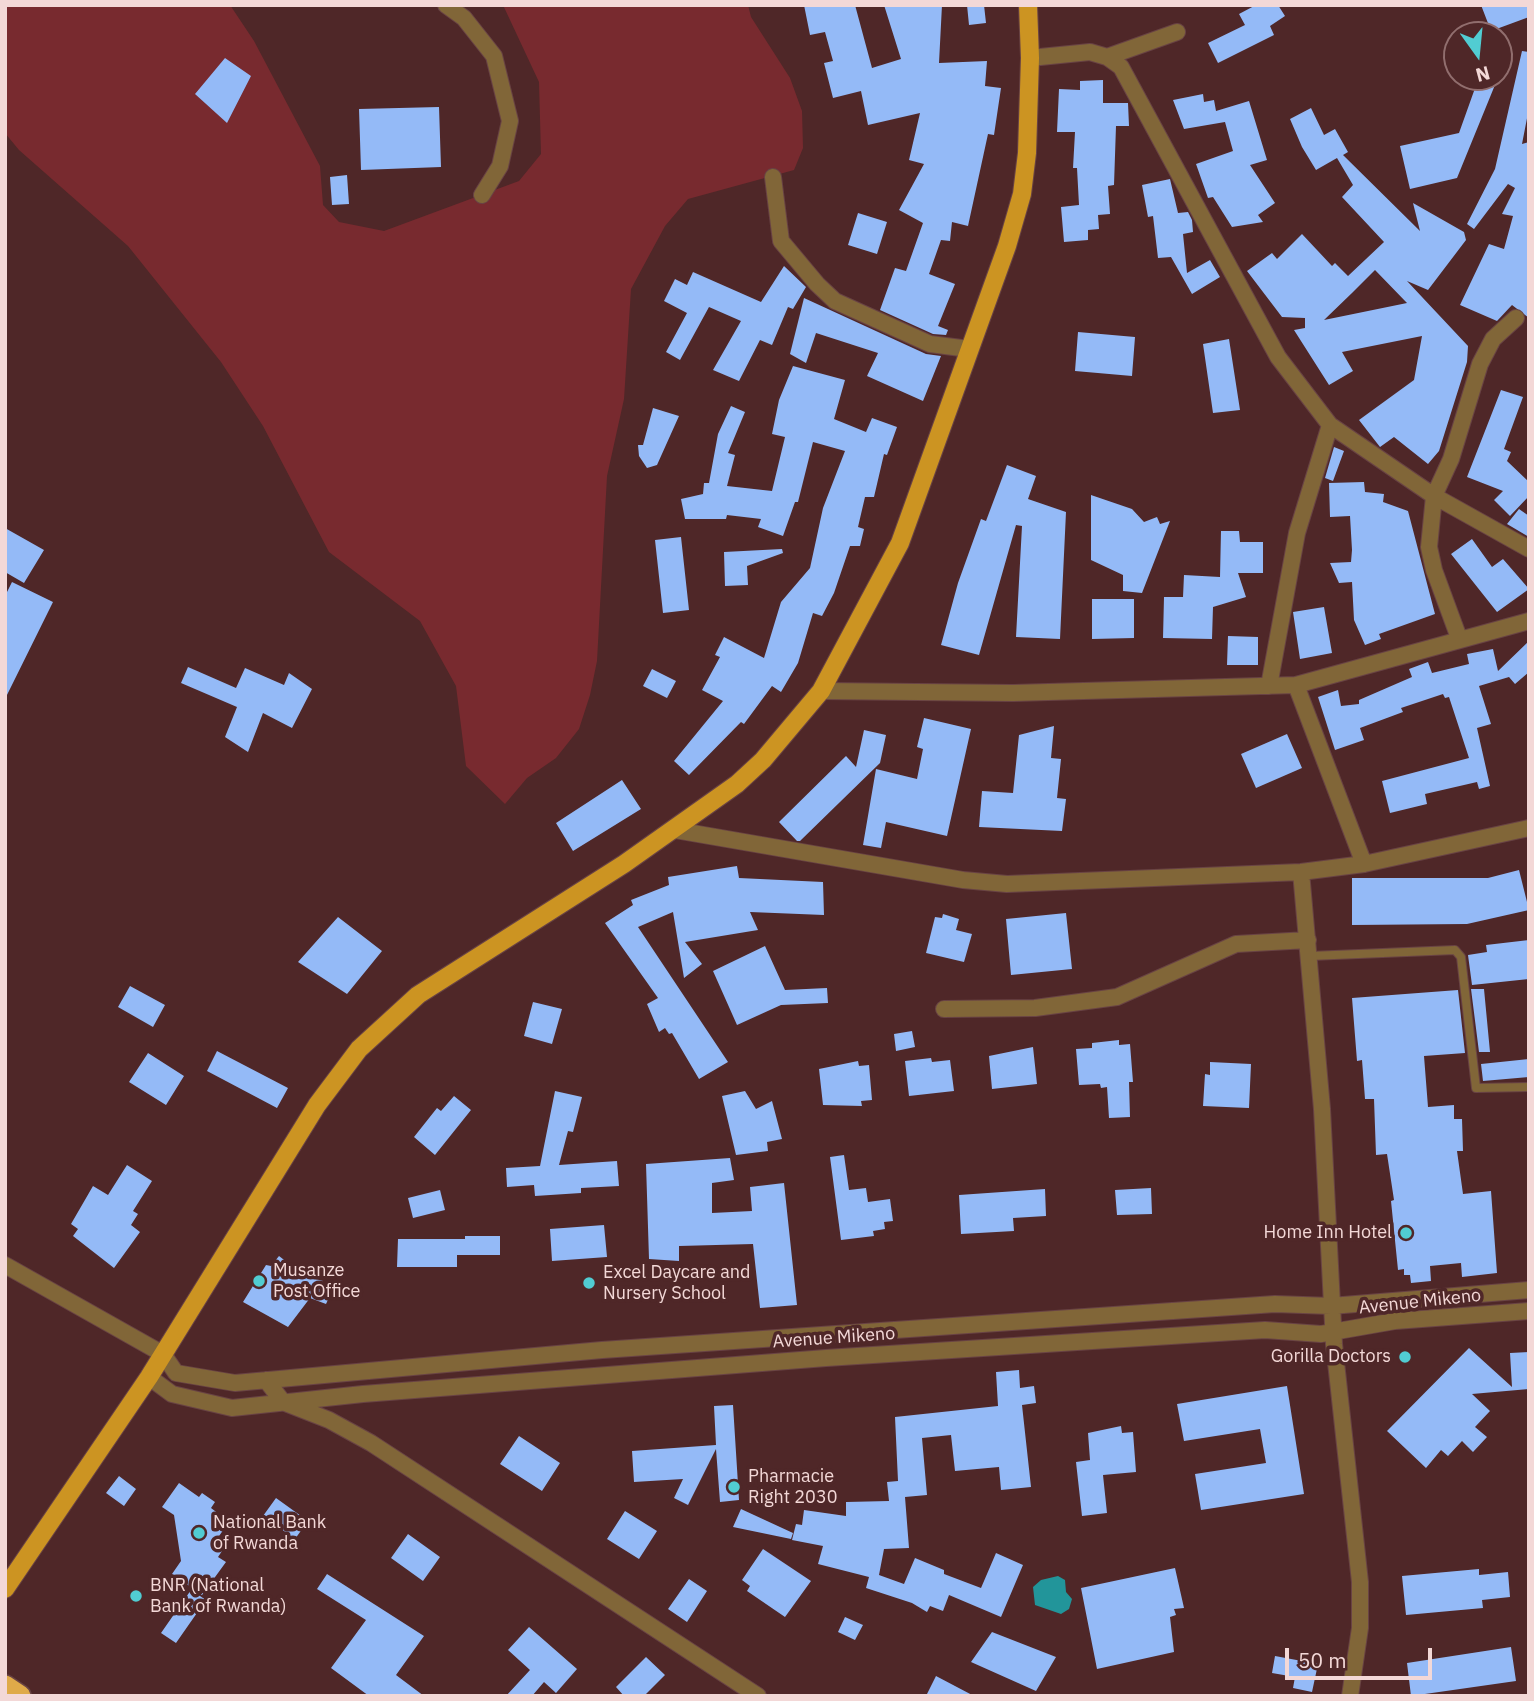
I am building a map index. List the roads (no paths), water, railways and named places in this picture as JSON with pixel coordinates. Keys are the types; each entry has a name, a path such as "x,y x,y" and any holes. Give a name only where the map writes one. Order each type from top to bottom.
{"highway":[{"path":"5,1686 20,1696"}],"main road":[{"path":"5,1589 149,1377 317,1105 359,1049 418,995 675,830 762,760 821,691 900,543 1007,246 1022,194 1027,153 1030,58 1028,5"}],"street":[{"path":"446,5 464,18 494,56 510,121 500,166 482,195"},
{"path":"1107,57 1177,32"},
{"path":"1030,58 1090,51 1107,57 1121,67 1278,357 1330,425 1434,496 1529,549"},
{"path":"773,177 781,241 835,301 930,344 969,349"},
{"path":"1459,638 1434,569 1429,547 1434,496 1451,459 1480,364 1493,340 1516,318"},
{"path":"1269,686 1297,533 1330,425"},
{"path":"821,691 1013,693 1297,685 1459,638 1529,621"},
{"path":"1297,685 1364,864"},
{"path":"675,830 963,880 1007,884 1301,872 1364,864 1529,828"},
{"path":"1301,872 1309,948 1331,1306 1349,1501 1360,1582 1360,1628 1350,1696"},
{"path":"944,1009 1035,1008 1117,997 1236,944 1309,948"},
{"name":"Avenue Mikeno","path":"5,1265 163,1354 176,1373 236,1383 360,1370 776,1337 1275,1304 1331,1306 1529,1290"},
{"name":"Avenue Mikeno","path":"149,1377 172,1394 232,1408 345,1396 826,1358 1265,1330 1321,1334 1395,1321 1529,1311"},
{"path":"329,1420 360,1370"},
{"path":"266,1380 283,1402 329,1420 371,1443 559,1563 758,1696"}],"lane":[{"path":"1309,948 1455,950 1461,957 1476,1088 1529,1087"}],"water":[{"path":"1058,1576 1065,1580 1066,1592 1072,1599 1069,1609 1061,1614 1035,1605 1033,1587 1041,1580"}],"place":[{"name":"Home Inn Hotel","path":"1406,1233"},
{"name":"Musanze Post Office","path":"259,1281"},
{"name":"Excel Daycare and Nursery School","path":"589,1283"},
{"name":"Gorilla Doctors","path":"1405,1357"},
{"name":"Pharmacie Right 2030","path":"734,1487"},
{"name":"National Bank of Rwanda","path":"199,1533"},
{"name":"BNR (National Bank of Rwanda)","path":"136,1596"}]}
